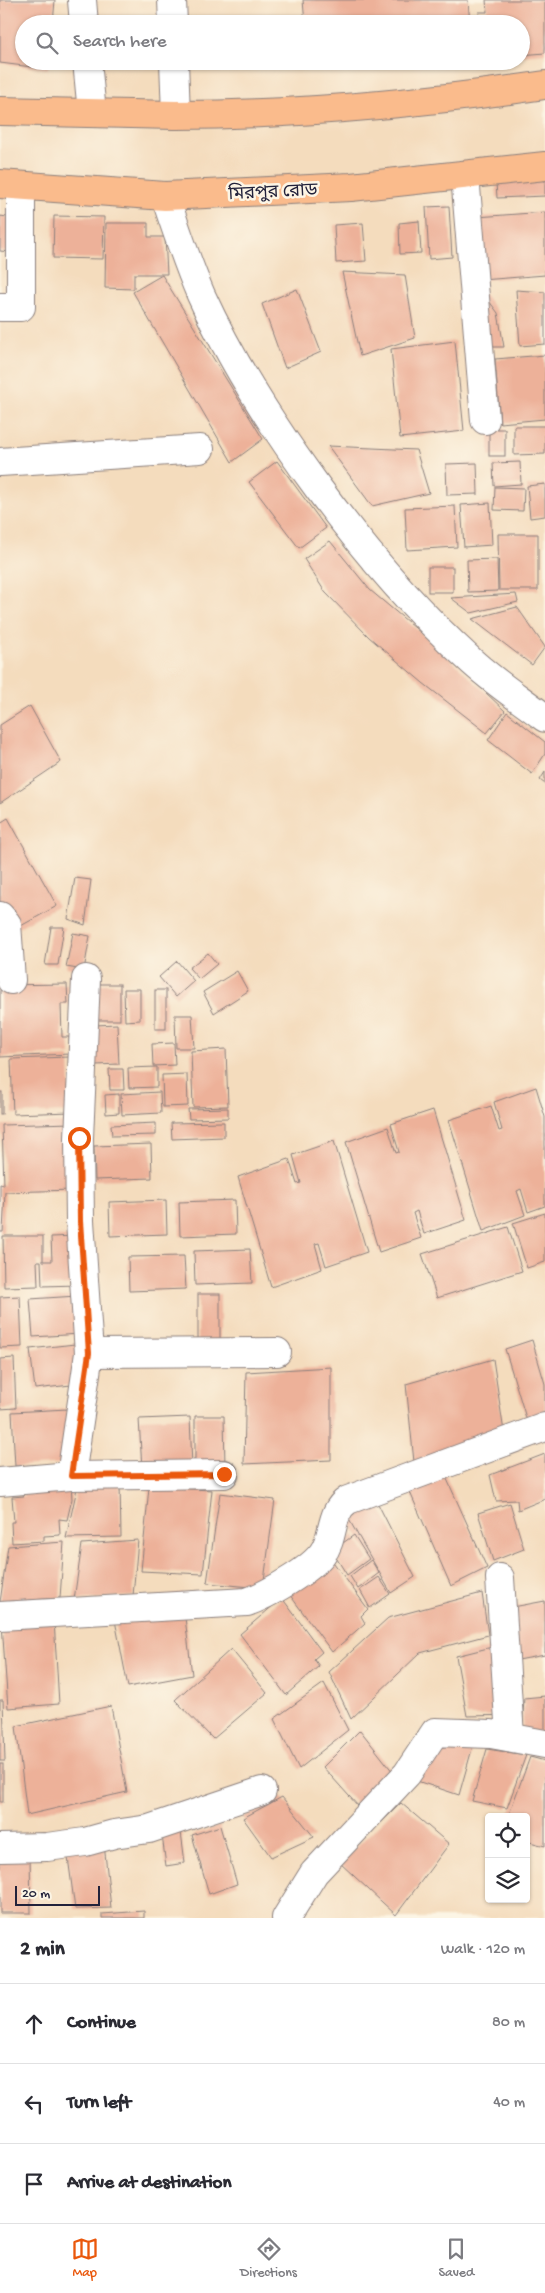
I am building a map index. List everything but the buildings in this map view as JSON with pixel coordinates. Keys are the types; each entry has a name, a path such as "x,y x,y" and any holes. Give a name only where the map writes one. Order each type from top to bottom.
{"highway":[{"path":"0,112 176,115 336,108 455,98 545,85"},
{"name":"মিরপুর রোড","path":"11,185 165,196 351,187 545,166"}],"street":[{"path":"82,0 83,15"},
{"path":"172,0 173,15"},
{"path":"88,70 92,113"},
{"path":"174,70 176,115"},
{"path":"465,175 485,420"},
{"path":"0,307 21,307 11,185"},
{"path":"165,196 181,245 201,295 239,370 277,432 353,535 400,591 468,658 545,718"},
{"path":"0,462 200,449"},
{"path":"0,916 7,924 11,980"},
{"path":"71,1476 89,1353 80,1221 79,1138 86,979"},
{"path":"89,1353 277,1352"},
{"path":"0,1616 247,1602 262,1597 294,1577 322,1554 339,1506 348,1500 545,1427"},
{"path":"0,1482 71,1476 224,1474"},
{"path":"500,1578 510,1737"},
{"path":"286,1918 314,1873 407,1774 435,1732 491,1734 545,1744"},
{"path":"0,1848 47,1847 85,1842 114,1834 149,1829 262,1790"}],"route":[{"path":"79,1138 80,1221 89,1353 71,1476 224,1474"}]}
